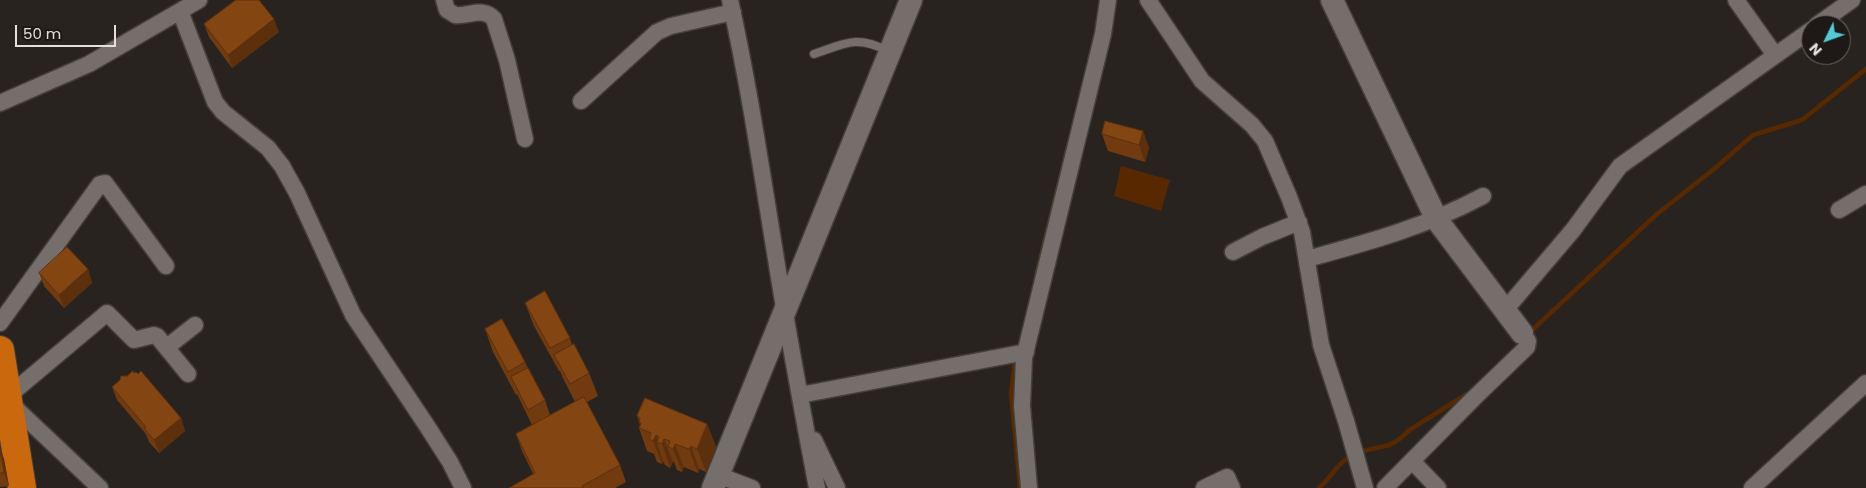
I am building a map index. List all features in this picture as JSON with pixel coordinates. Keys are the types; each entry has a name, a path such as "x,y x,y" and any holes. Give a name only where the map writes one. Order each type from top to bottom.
{"highway":[{"path":"0,350 5,397 22,488"}],"street":[{"path":"0,103 96,60 199,0"},
{"path":"444,0 447,10 454,15 482,12 492,16 506,60 525,139"},
{"path":"752,488 716,482 911,0"},
{"path":"1028,488 1022,406 1023,367 1103,34 1108,0"},
{"path":"1148,0 1202,81 1261,135 1299,222 1304,240 1323,353 1346,421 1365,488"},
{"path":"1332,0 1436,219 1452,243 1528,341 1527,347 1385,488"},
{"path":"1736,0 1775,55"},
{"path":"1831,15 1852,0"},
{"path":"581,101 657,32 731,6 770,218 784,312 817,488"},
{"path":"180,11 215,102 222,112 268,148 282,166 297,193 353,315 450,462 463,488"},
{"path":"1505,310 1573,230 1620,166 1801,37"},
{"path":"0,323 100,184 105,183 166,266"},
{"path":"1840,210 1866,194"},
{"path":"1307,259 1370,242 1436,219 1483,196"},
{"path":"1234,252 1262,237 1299,222"},
{"path":"100,488 5,397 107,312 134,340 157,336 188,374"},
{"path":"167,347 195,325"},
{"path":"800,395 1026,352"},
{"path":"1752,488 1866,383"},
{"path":"804,417 836,488"},
{"path":"1412,461 1438,488"},
{"path":"1204,488 1227,477 1232,488"}],"lane":[{"path":"814,54 850,42 859,41 870,43 890,52"}],"shaded area":[{"path":"1121,166 1170,180 1161,211 1114,196"}],"building":[{"path":"236,0 259,0 274,19 228,55 204,24"},
{"path":"1105,121 1143,131 1139,145 1102,134"},
{"path":"67,247 88,269 59,295 39,273"},
{"path":"545,291 570,338 550,348 525,303"},
{"path":"502,319 525,362 508,372 485,329"},
{"path":"574,344 589,373 570,384 554,355"},
{"path":"528,368 545,400 528,410 511,377"},
{"path":"133,371 138,374 141,371 181,418 154,440 144,428 146,427 112,387 120,380 121,376 127,376"},
{"path":"584,397 620,465 582,486 583,488 509,488 535,473 516,434"},
{"path":"645,398 707,424 697,449 691,446 689,449 675,444 673,449 668,447 670,441 664,439 662,444 657,442 659,437 656,435 653,441 649,439 651,433 639,428 641,423 639,422 640,418 637,416"},
{"path":"0,450 4,473 0,473"}],"waterway":[{"path":"1530,332 1657,214 1753,135 1802,120 1866,69"},
{"path":"1036,276 1069,142"},
{"path":"1015,358 1011,394 1020,488"},
{"path":"1359,452 1389,445 1397,441 1411,429 1467,394"},
{"path":"1319,488 1342,462 1352,455"}]}
